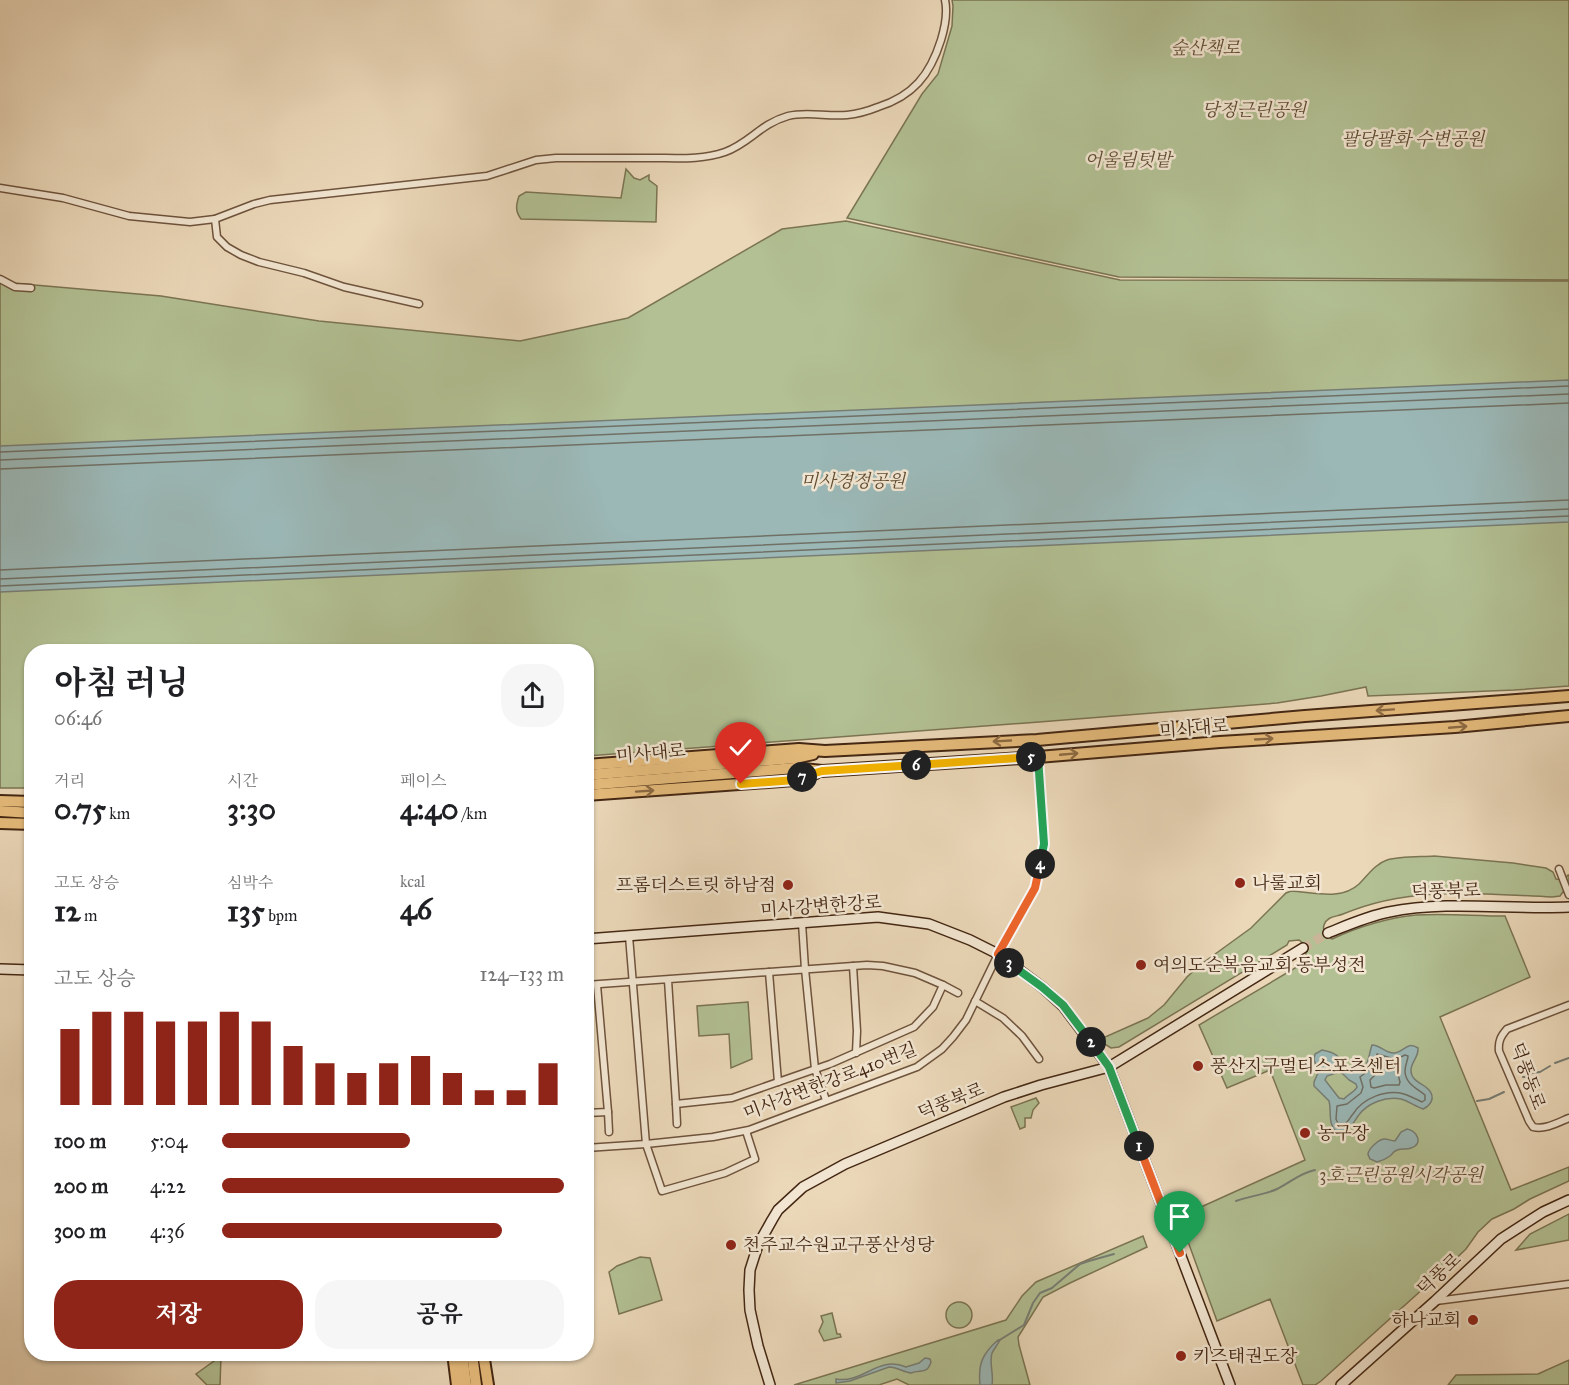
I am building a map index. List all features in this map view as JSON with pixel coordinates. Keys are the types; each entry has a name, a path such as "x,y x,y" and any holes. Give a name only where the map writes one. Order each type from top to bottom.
{"main road":[{"name":"미사대로","path":"594,764 799,750 825,751 1037,740 1305,716 1569,696"},
{"name":"미사대로","path":"594,784 795,768 822,771 1038,757 1220,742 1455,727 1569,716"},
{"name":"미사대로","path":"594,774 795,758 825,751"},
{"name":"미사대로","path":"594,794 795,780 822,771"},
{"path":"0,794 24,795"},
{"path":"0,801 24,802"},
{"path":"0,812 24,813"},
{"path":"0,823 24,824"},
{"path":"454,1361 457,1385"},
{"path":"463,1361 466,1385"},
{"path":"473,1361 476,1385"},
{"path":"484,1361 488,1385"}],"street":[{"path":"0,188 63,198 129,216 190,222 215,219 270,200 488,176 536,160 711,156 743,144 767,125 787,116 847,115 874,109 900,98 924,77 935,57 944,30 945,0"},
{"path":"215,219 218,237 227,247 241,255 344,287 419,304"},
{"path":"0,279 15,287 31,288"},
{"name":"미사강변한강로410번길","path":"594,1147 714,1137 746,1131 916,1066 942,1049 966,1020 998,954 1035,888 1044,844 1038,757"},
{"path":"1559,869 1569,895"},
{"name":"덕풍북로","path":"1328,933 1359,920 1422,907 1449,905 1569,907"},
{"name":"미사강변한강로","path":"594,938 878,917 929,924 998,954 1063,1005 1109,1067 1230,1385"},
{"path":"802,922 815,1070 826,1100"},
{"path":"629,936 646,1144 662,1191 724,1173 755,1159 746,1131"},
{"name":"덕풍북로","path":"770,1385 750,1310 750,1270 764,1232 778,1210 794,1195 813,1180 845,1164 957,1116 1041,1085 1109,1067 1303,948"},
{"path":"853,966 858,1031 856,1053"},
{"path":"594,985 805,969 883,966 915,973 958,993"},
{"path":"0,969 24,970"},
{"path":"770,972 778,1082"},
{"path":"668,980 676,1124"},
{"path":"597,985 609,1132"},
{"path":"676,1104 732,1098 815,1070 856,1053 914,1027 933,1008 943,986"},
{"path":"975,1001 1003,1018 1022,1036 1039,1059"},
{"name":"덕풍동로","path":"1569,1005 1507,1029 1501,1035 1498,1043 1499,1051 1533,1127 1545,1128 1569,1118"},
{"path":"594,1113 608,1112"},
{"name":"덕풍로","path":"1341,1385 1501,1239 1543,1212 1569,1200"},
{"path":"1435,1301 1569,1284"}],"green space":[{"name":"팔당팔화 수변공원","path":"952,0 1569,0 1569,280 1119,277 847,218 922,94 938,74 952,26"},
{"path":"626,169 634,178 640,180 649,175 649,180 657,186 656,222 521,219 517,211 519,196 526,192 621,198"},
{"name":"미사경정공원","path":"846,221 1120,280 1569,281 1569,686 1368,696 1366,687 1277,703 594,755 594,644 24,644 24,788 0,788 0,282 161,296 319,321 520,341 628,318 782,229"},
{"name":"3호근린공원시각공원","path":"1434,856 1546,868 1553,872 1556,879 1564,880 1569,875 1569,894 1563,892 1560,896 1552,897 1472,893 1420,895 1369,905 1329,918 1325,922 1324,932 1332,939 1394,918 1416,915 1505,916 1530,977 1440,1017 1511,1190 1569,1167 1569,1181 1492,1219 1446,1268 1321,1381 1315,1385 1303,1385 1270,1299 1217,1321 1179,1217 1305,1160 1270,1070 1227,1088 1199,1025 1302,964 1306,955 1305,945 1299,940 1289,941 1287,945 1119,1047 1111,1048 1103,1043 1105,1037 1148,1018 1164,1005 1200,965 1251,928 1286,893 1291,891 1326,894 1344,892 1359,884 1375,867 1387,860"},
{"path":"748,1002 752,1059 731,1068 729,1034 699,1036 697,1006"},
{"path":"1036,1098 1039,1103 1033,1110 1031,1118 1025,1118 1025,1127 1020,1129 1011,1107"},
{"path":"1569,1214 1569,1240 1516,1250 1530,1234"},
{"path":"1143,1236 1147,1247 1043,1297 1018,1337 1030,1385 909,1385 897,1379 879,1385 794,1385 1006,1320 1022,1296 1036,1282"},
{"path":"640,1257 650,1258 662,1300 619,1314 609,1272 617,1266"},
{"path":"959,1302 968,1306 972,1315 968,1324 959,1328 950,1324 946,1315 950,1306"},
{"path":"832,1313 837,1334 841,1337 824,1341 819,1331 823,1322 821,1316"},
{"path":"1569,1360 1569,1385 1448,1385 1456,1375 1538,1374"},
{"path":"214,1361 221,1361 220,1385 207,1385 196,1374"}],"water":[{"path":"1569,380 1569,522 0,592 0,446"},
{"path":"1372,1045 1392,1053 1409,1046 1418,1048 1411,1067 1412,1074 1415,1080 1429,1090 1432,1096 1431,1101 1423,1109 1401,1099 1377,1102 1366,1107 1348,1129 1337,1133 1331,1122 1329,1101 1314,1086 1318,1073 1315,1054 1322,1050 1334,1054 1353,1072 1366,1065","holes":["1339,1072 1357,1087 1344,1099 1339,1098 1325,1080 1327,1076"]},
{"path":"1407,1129 1414,1132 1418,1138 1415,1146 1397,1150 1379,1162 1370,1159 1368,1154 1375,1144 1385,1139 1395,1141 1401,1132"},
{"path":"1000,1340 991,1357 992,1385 980,1385 982,1360"},
{"path":"925,1358 930,1359 931,1362 928,1369 923,1371 911,1373 889,1367 850,1381 836,1383 836,1379 854,1378 887,1365 896,1364 906,1367 919,1363"}],"waterway":[{"path":"1555,1063 1569,1058"},
{"path":"1532,1073 1540,1072 1550,1066"},
{"path":"1477,1101 1489,1099 1504,1092"},
{"path":"1236,1201 1272,1191 1300,1175 1315,1170"},
{"path":"998,1341 1024,1325 1040,1293 1052,1288 1080,1264 1114,1254"}],"tunnel":[{"path":"1303,948 1328,933"}],"place":[{"name":"나룰교회","path":"1240,883"},
{"name":"프롬더스트릿 하남점","path":"788,885"},
{"name":"여의도순복음교회 동부성전","path":"1141,965"},
{"name":"풍산지구멀티스포츠센터","path":"1198,1066"},
{"name":"농구장","path":"1305,1133"},
{"name":"천주교수원교구풍산성당","path":"731,1245"},
{"name":"하나교회","path":"1473,1320"},
{"name":"키즈태권도장","path":"1181,1356"}],"route":[{"path":"741,784 795,780 822,771 1038,757 1044,844 1035,888 998,954 1063,1005 1109,1067 1180,1253"}],"park label":[{"name":"숲산책로","path":"1205,48"},
{"name":"당정근린공원","path":"1254,110"},
{"name":"어울림텃밭","path":"1128,160"}]}
